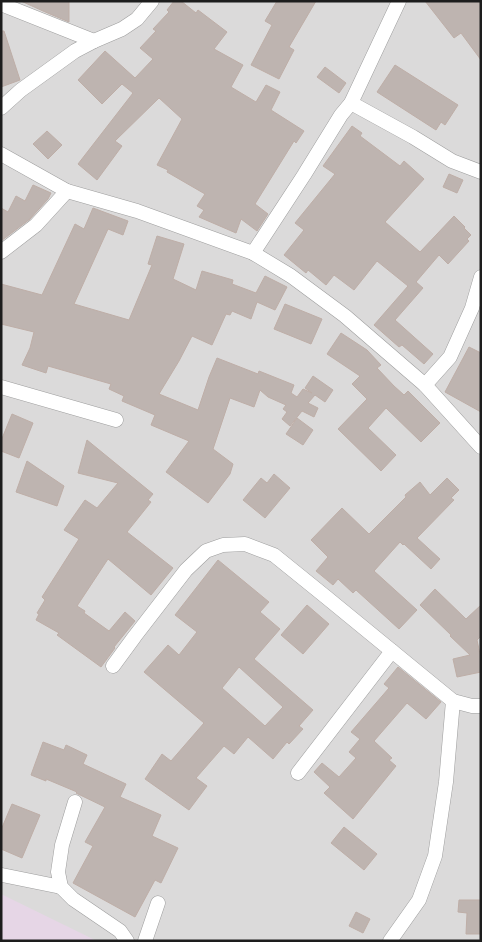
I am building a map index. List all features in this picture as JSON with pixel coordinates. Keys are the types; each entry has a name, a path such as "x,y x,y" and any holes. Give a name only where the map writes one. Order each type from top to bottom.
{"street":[{"path":"1,108 21,90 75,51 122,29 137,19 152,1"},
{"path":"253,253 351,103 399,1"},
{"path":"1,4 94,41"},
{"path":"351,103 452,161 481,172"},
{"path":"1,154 67,191 137,211 253,253 291,276 345,316 425,385 481,447"},
{"path":"1,252 36,225 67,191"},
{"path":"425,385 450,357 472,308 481,278"},
{"path":"1,387 116,420"},
{"path":"113,666 186,570 206,551 223,545 244,544 274,555 453,701 472,706 481,706"},
{"path":"298,773 392,651"},
{"path":"390,941 419,900 435,856 446,782 453,701"},
{"path":"61,887 58,872 62,845 74,802"},
{"path":"2,875 61,887 73,899 120,930 127,941"},
{"path":"145,941 158,903"}],"shaded area":[{"path":"1,1 481,1 481,941 1,941"},
{"path":"1,894 97,941 1,941"}],"building":[{"path":"21,1 69,1 69,22 43,11"},
{"path":"174,1 181,1 196,13 198,10 227,32 214,49 243,65 231,87 256,102 266,85 280,92 271,110 304,131 296,143 294,141 255,204 268,214 257,231 241,219 236,233 199,217 204,210 197,206 205,194 157,165 182,119 159,98 115,141 122,146 97,180 78,164 133,93 122,84 102,104 78,80 105,51 135,78 153,59 140,48 156,31 153,29 169,12 167,10"},
{"path":"277,1 316,1 289,47 294,50 279,79 251,65 272,25 265,21"},
{"path":"425,1 481,1 481,60 461,33 454,38"},
{"path":"1,31 4,31 20,80 1,87"},
{"path":"395,65 458,105 445,125 441,122 436,130 377,92"},
{"path":"325,67 346,83 339,93 317,77"},
{"path":"352,126 362,133 360,136 400,166 404,161 424,179 385,222 420,252 454,216 471,235 467,239 469,241 448,264 439,255 416,282 423,288 395,320 433,354 424,364 402,345 399,347 374,325 408,286 377,261 354,290 334,275 326,285 308,270 306,273 284,255 304,230 295,223 335,174 323,166"},
{"path":"47,131 62,145 48,159 33,144"},
{"path":"449,174 463,180 457,193 443,187"},
{"path":"33,185 51,193 48,199 30,219 1,241 1,208 8,212 16,196 25,201"},
{"path":"93,208 128,221 123,235 108,229 74,304 129,320 152,265 148,264 157,236 184,244 173,279 196,290 202,271 233,280 232,284 256,293 265,276 287,287 275,310 257,302 251,319 232,311 230,315 226,314 212,345 192,336 159,394 198,410 217,358 258,374 259,371 294,385 291,393 297,397 303,389 312,393 305,388 313,376 333,390 325,402 315,395 308,403 318,408 314,417 302,411 290,426 282,419 287,412 283,409 286,405 268,397 260,390 254,407 230,398 213,449 233,464 230,474 208,503 166,472 189,441 151,425 155,415 122,401 124,396 109,389 111,384 48,366 46,373 22,365 30,348 34,332 1,324 1,284 42,295 75,224 84,229"},
{"path":"285,304 322,319 311,344 274,329"},
{"path":"341,333 367,350 381,365 377,368 394,386 404,395 408,391 440,423 421,442 386,408 368,428 396,455 381,471 338,429 367,399 352,384 360,376 327,354"},
{"path":"469,347 481,353 481,412 445,392"},
{"path":"12,414 33,423 19,458 1,451 1,441"},
{"path":"297,418 313,430 303,445 286,434"},
{"path":"87,440 153,494 148,500 151,502 127,532 173,568 151,595 108,559 77,606 109,631 125,612 135,621 101,667 57,635 59,633 36,620 39,614 37,613 45,600 42,597 79,539 64,530 85,500 97,508 118,483 78,473"},
{"path":"27,461 64,486 57,506 16,492"},
{"path":"274,474 290,488 265,518 243,500 261,478 267,483"},
{"path":"447,478 459,490 451,498 454,500 417,538 440,559 431,569 400,542 374,571 417,610 399,629 356,590 353,593 338,579 333,585 316,571 328,557 311,540 342,508 369,534 406,497 405,495 420,482 430,495"},
{"path":"218,560 269,602 260,612 280,629 254,659 313,710 299,726 303,729 289,744 287,742 273,759 248,737 234,754 224,746 196,778 207,786 189,810 145,779 162,754 171,761 204,723 144,672 168,645 179,655 197,632 175,615","holes":["239,667 283,707 265,726 222,688"]},
{"path":"435,589 466,619 481,605 481,636 477,640 481,653 481,672 457,677 453,659 470,655 420,605"},
{"path":"307,605 329,624 303,654 281,635"},
{"path":"398,667 441,702 426,719 407,703 374,741 392,758 389,760 396,766 353,819 324,793 330,787 314,772 322,763 339,777 356,758 349,752 360,739 351,732 389,688 384,684"},
{"path":"43,742 64,750 66,745 87,755 83,764 126,784 120,797 161,815 152,836 178,848 161,883 155,880 135,917 73,883 93,846 85,842 105,807 77,792 31,775"},
{"path":"12,804 40,815 22,858 1,849 1,830"},
{"path":"344,827 377,854 364,870 331,843"},
{"path":"459,900 481,900 481,934 466,934 467,913 458,912"},
{"path":"356,912 370,919 363,933 349,926"}]}
